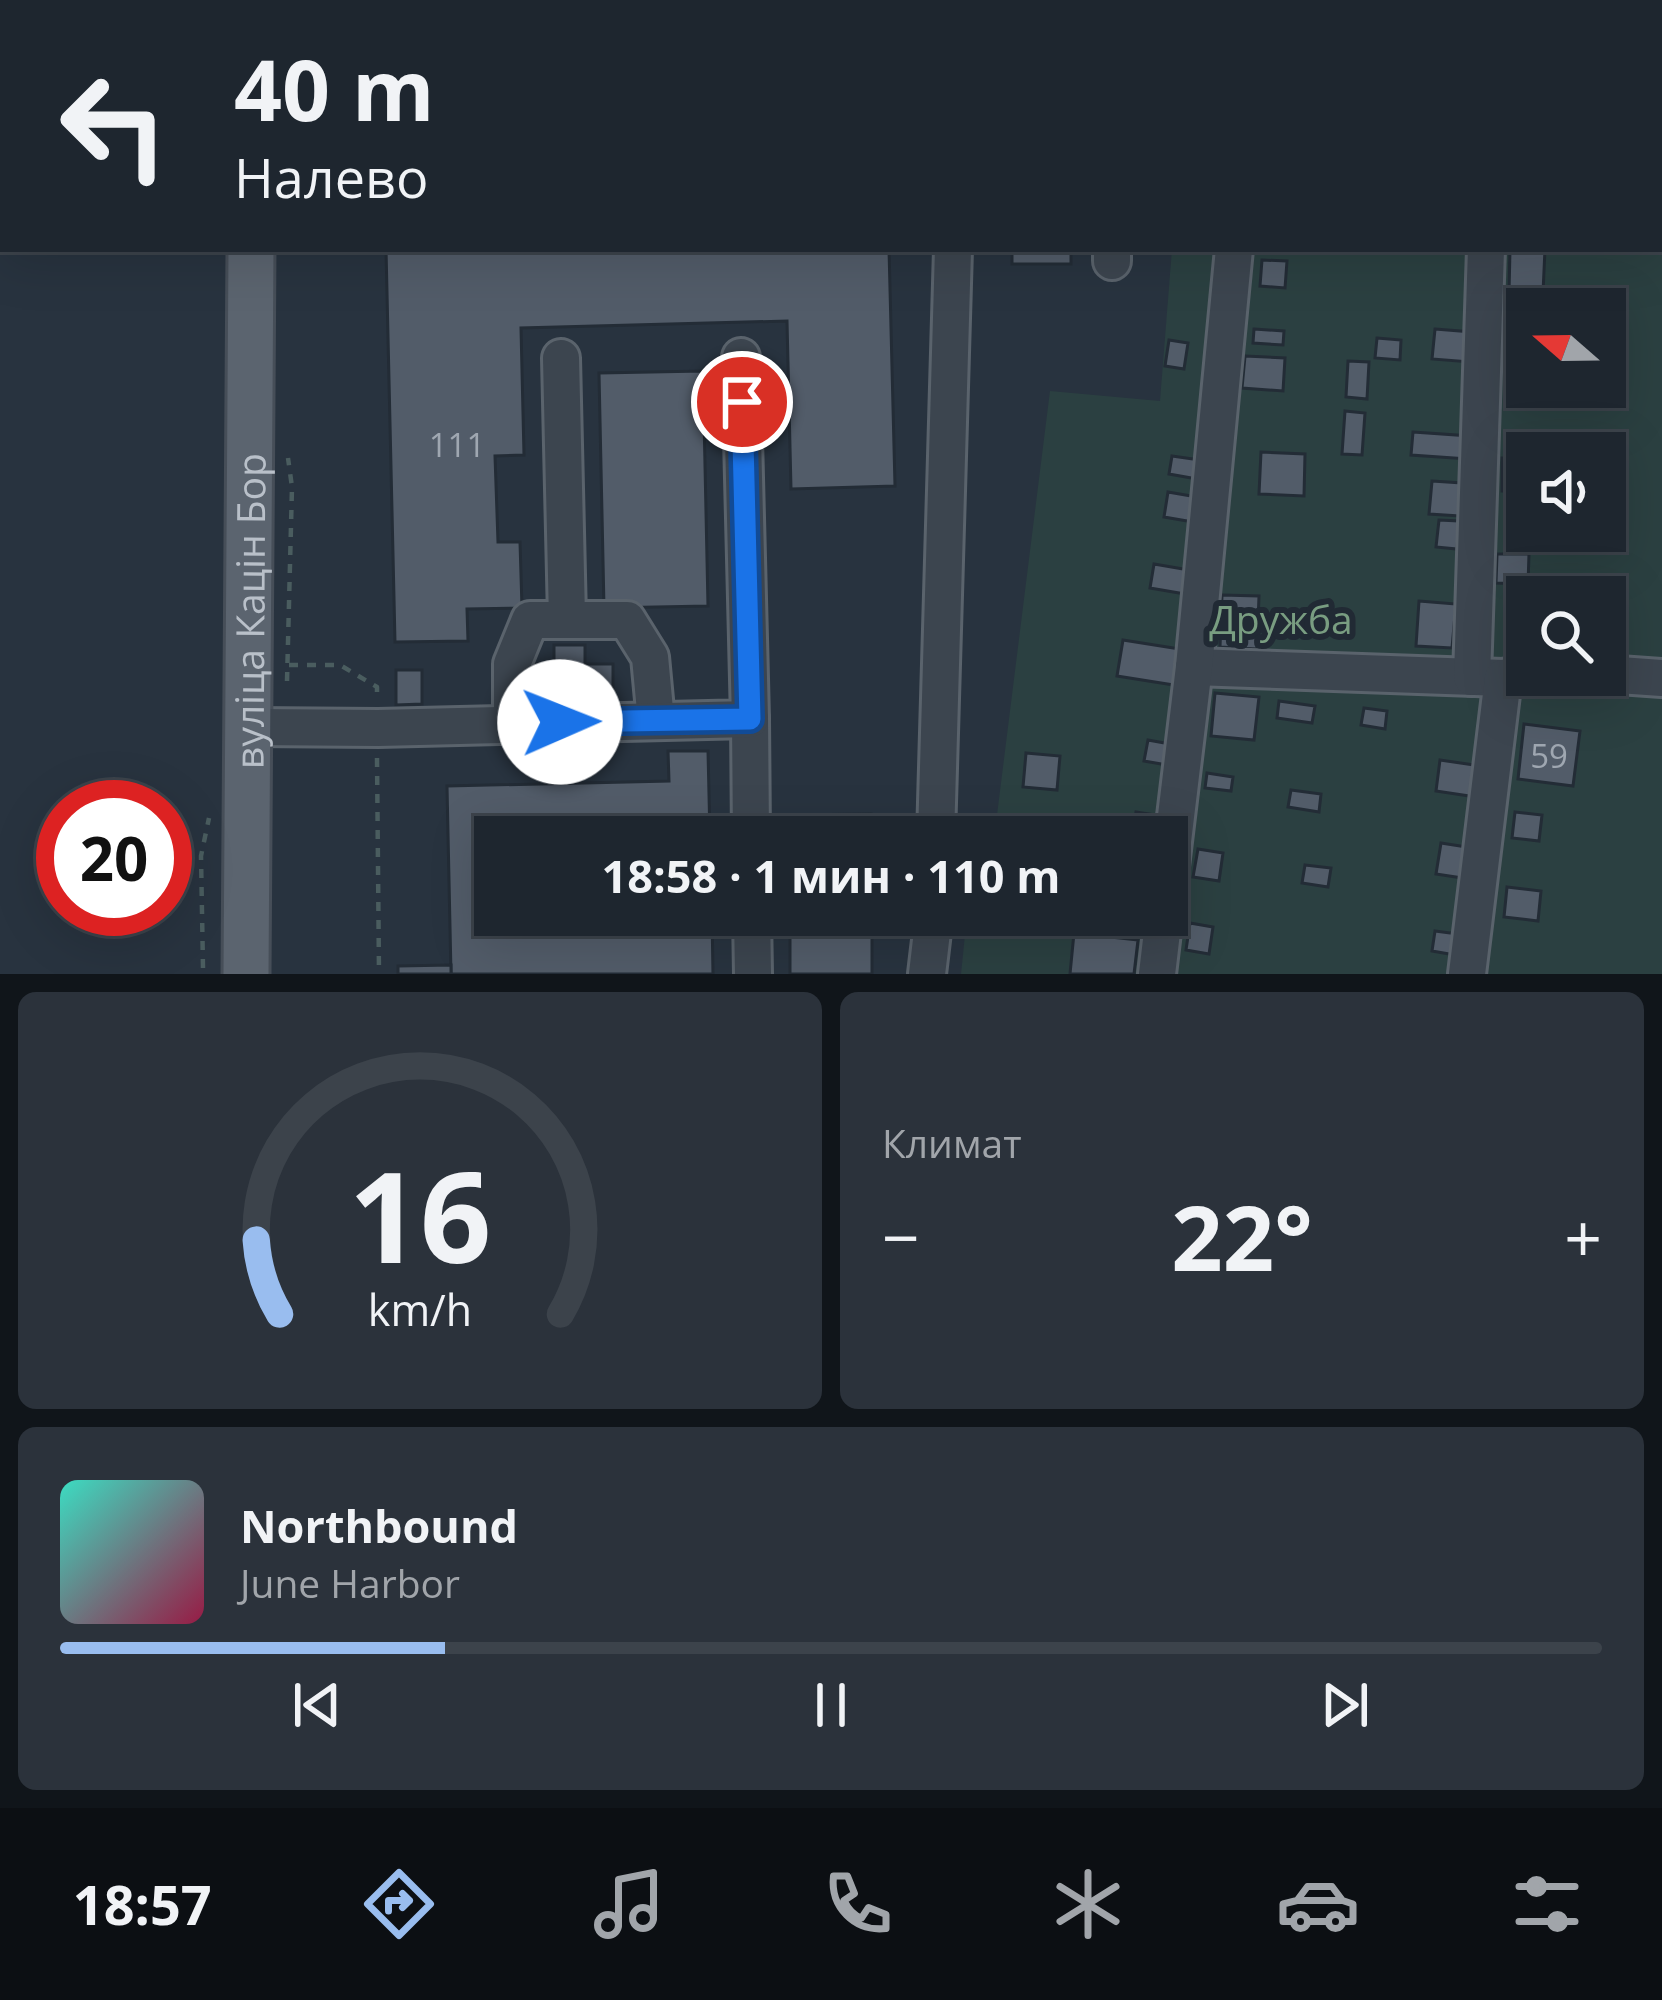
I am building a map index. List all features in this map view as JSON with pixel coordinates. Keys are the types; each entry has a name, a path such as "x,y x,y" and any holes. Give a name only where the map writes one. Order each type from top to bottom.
{"main road":[{"name":"вуліца Кацін Бор","path":"225,971 247,728 251,252"}],"lane":[{"path":"937,816 953,252"},
{"path":"1176,816 1234,252"},
{"path":"1467,974 1500,676 1486,252"},
{"path":"741,357 752,816"},
{"path":"561,358 566,618"},
{"path":"512,723 512,664 530,620 566,618 627,620 650,657 656,721"},
{"path":"1194,668 1500,676"},
{"path":"1626,675 1662,678"},
{"path":"247,728 750,719"},
{"path":"752,936 753,974"},
{"path":"927,974 932,936"},
{"path":"1157,974 1162,936"}],"path":[{"path":"376,795 379,974"},
{"path":"209,815 201,856 225,971"}],"green space":[{"name":"Дружба","path":"1172,252 1662,252 1662,974 961,974 965,936 1188,936 1188,816 990,816 997,815 1050,391 1160,401"}],"building":[{"path":"386,252 889,252 895,486 791,489 787,321 521,328 524,455 495,456 498,542 520,542 522,608 467,609 468,641 395,642"},
{"path":"1012,252 1071,252 1071,264 1012,264"},
{"path":"1510,252 1545,252 1543,288 1509,288"},
{"path":"1262,260 1287,261 1285,288 1260,286"},
{"path":"1254,329 1284,331 1283,345 1253,343"},
{"path":"1435,329 1472,332 1470,362 1432,359"},
{"path":"1377,338 1401,340 1400,360 1375,358"},
{"path":"1169,340 1188,343 1184,369 1165,366"},
{"path":"1245,356 1285,358 1283,391 1242,388"},
{"path":"1348,361 1369,362 1367,399 1346,397"},
{"path":"703,371 708,606 604,608 599,373"},
{"path":"1345,411 1365,413 1362,455 1342,454"},
{"path":"1413,432 1470,436 1468,459 1411,455"},
{"path":"1261,452 1305,454 1304,496 1259,494"},
{"path":"1172,456 1200,460 1197,479 1169,474"},
{"path":"1502,458 1506,458 1506,491 1502,491"},
{"path":"1432,481 1462,483 1460,516 1429,514"},
{"path":"1168,492 1197,497 1193,522 1164,517"},
{"path":"1439,520 1459,521 1457,549 1436,547"},
{"path":"1497,554 1529,554 1528,576 1506,576 1506,583 1496,583"},
{"path":"1154,564 1189,570 1185,594 1150,588"},
{"path":"1222,595 1259,596 1257,649 1220,647"},
{"path":"1419,601 1456,604 1452,648 1416,646"},
{"path":"1123,640 1186,650 1180,686 1117,676"},
{"path":"554,645 585,645 585,664 613,664 613,696 534,696 534,664 554,664"},
{"path":"396,670 422,670 422,704 396,705"},
{"path":"1215,693 1259,697 1254,740 1211,736"},
{"path":"1279,701 1315,706 1312,723 1277,718"},
{"path":"1364,708 1387,711 1385,729 1361,725"},
{"path":"1524,724 1580,731 1573,786 1518,779"},
{"path":"1148,740 1170,744 1167,765 1144,761"},
{"path":"668,751 708,751 710,816 474,816 474,936 712,936 713,974 451,974 447,786 669,781"},
{"path":"1026,753 1060,756 1057,790 1023,787"},
{"path":"1440,760 1481,766 1476,797 1436,791"},
{"path":"1207,773 1233,777 1231,791 1205,788"},
{"path":"1291,790 1321,794 1319,812 1288,807"},
{"path":"1515,812 1542,815 1539,841 1512,838"},
{"path":"871,814 871,816 789,816"},
{"path":"1441,843 1473,848 1469,879 1436,874"},
{"path":"1198,849 1223,853 1219,881 1193,877"},
{"path":"1305,865 1331,868 1328,887 1302,883"},
{"path":"1507,887 1541,891 1538,921 1504,917"},
{"path":"1190,923 1213,927 1209,954 1186,950"},
{"path":"1435,931 1458,934 1455,955 1432,951"},
{"path":"790,936 872,936 872,974 790,974"},
{"path":"1074,936 1138,940 1134,974 1070,974"},
{"path":"451,965 451,974 398,974 398,966"}],"route":[{"path":"560,722 750,719 742,402"}]}
